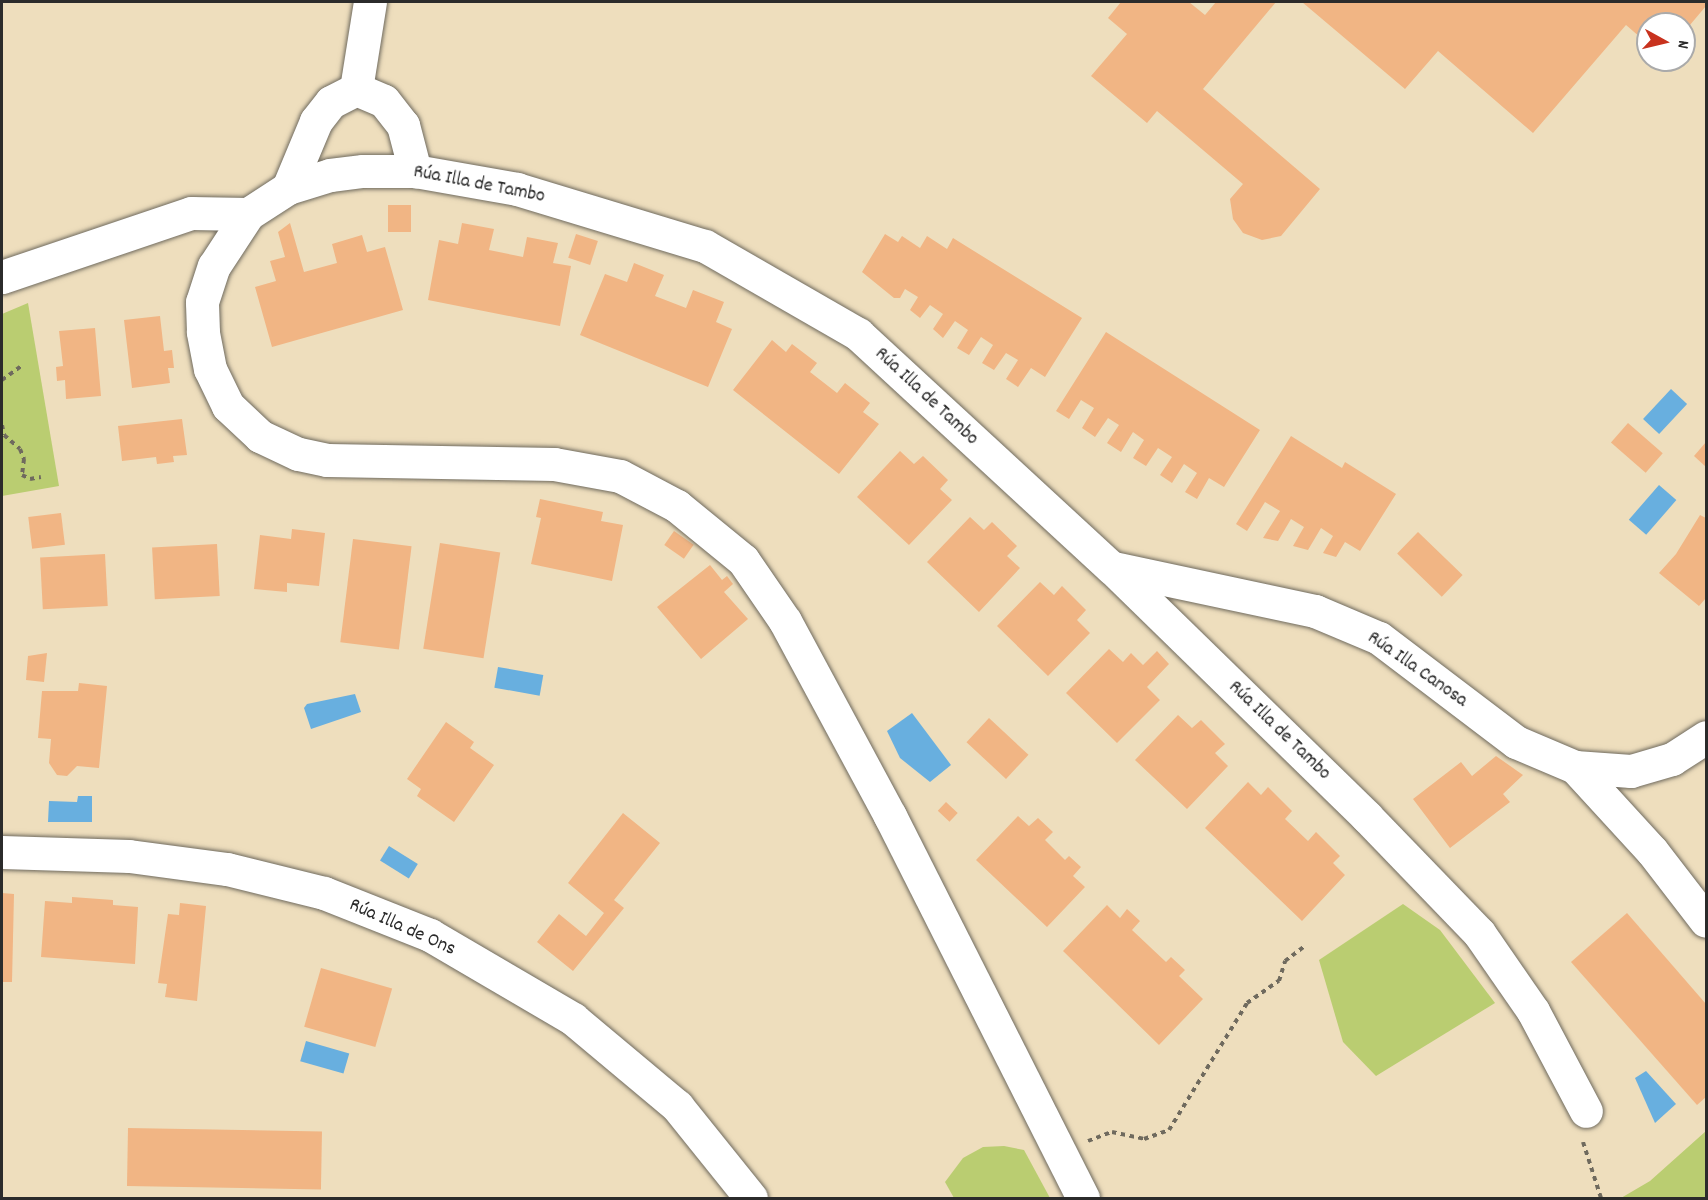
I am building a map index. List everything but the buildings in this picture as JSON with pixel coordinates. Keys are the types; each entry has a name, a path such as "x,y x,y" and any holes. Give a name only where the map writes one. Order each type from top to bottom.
{"street":[{"path":"356,89 370,2"},
{"path":"356,89 384,101 403,125 415,171"},
{"path":"288,188 316,121 331,102 356,89"},
{"name":"Rúa Illa de Tambo","path":"1083,1198 807,662 785,621 743,560 677,506 620,477 554,464 327,460 298,454 260,436 228,405 210,369 203,332 202,302 214,266 248,214 288,188 330,175 415,171 530,191 705,246 858,334 1112,568 1479,933 1533,1011 1586,1111"},
{"path":"2,276 191,213 248,214"},
{"name":"Rúa Illa Canosa","path":"1112,568 1315,611 1379,638 1516,742 1575,767 1631,771 1672,759 1707,737"},
{"path":"1575,767 1652,851 1707,921"},
{"name":"Rúa Illa de Ons","path":"2,852 129,856 227,869 324,893 430,935 573,1019 676,1106 752,1198"}],"path":[{"path":"2,380 21,366"},
{"path":"2,425 4,435 20,449 24,459 22,475 30,479 41,477"},
{"path":"1083,1143 1112,1132 1144,1139 1169,1130 1246,1003 1280,981 1285,962 1305,946"},
{"path":"1586,1111 1582,1138 1601,1198"}],"green space":[{"path":"28,303 59,486 2,496 2,314"},
{"path":"1403,904 1440,930 1495,1003 1376,1076 1343,1042 1319,960"},
{"path":"1706,1131 1706,1198 1621,1198 1650,1181"},
{"path":"1004,1146 1024,1150 1050,1198 954,1198 945,1182 963,1158 983,1147"}],"water":[{"path":"1671,389 1687,404 1659,434 1643,419"},
{"path":"1659,485 1676,500 1646,535 1629,520"},
{"path":"498,667 543,675 540,696 494,688"},
{"path":"355,694 361,712 311,729 304,708 307,704"},
{"path":"912,713 951,765 930,782 900,758 887,731"},
{"path":"78,796 92,796 92,822 48,822 49,801 77,802"},
{"path":"389,846 418,864 409,878 380,860"},
{"path":"306,1041 349,1053 343,1074 300,1061"},
{"path":"1646,1071 1676,1104 1655,1123 1635,1078"}]}
